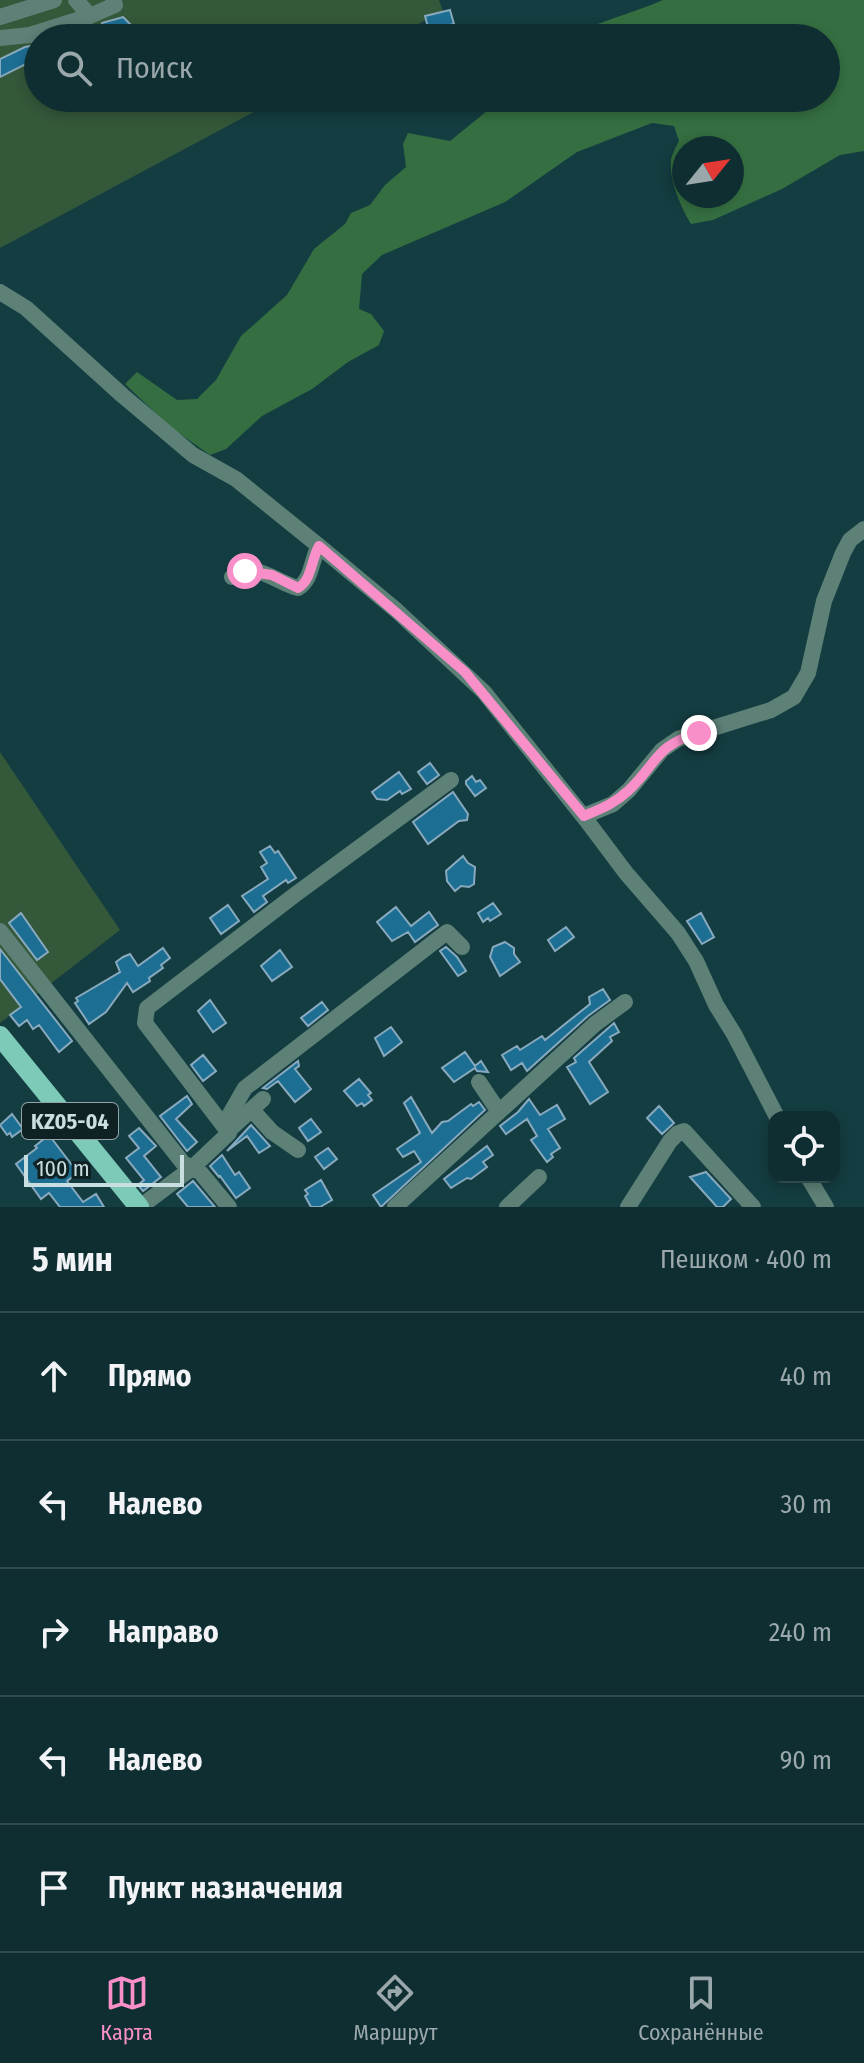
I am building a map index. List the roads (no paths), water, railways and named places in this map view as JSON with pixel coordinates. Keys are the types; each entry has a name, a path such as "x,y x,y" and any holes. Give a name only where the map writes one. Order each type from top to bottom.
{"main road":[{"name":"KZ05-04","path":"0,1036 140,1207"}],"street":[{"path":"0,17 54,0"},
{"path":"76,0 90,16"},
{"path":"65,24 115,5 113,0"},
{"path":"0,38 24,36"},
{"path":"0,292 26,308 193,455 236,479 319,546 465,672 678,933 696,961 716,1005 774,1111"},
{"path":"584,816 613,804 629,790 662,750 678,739 771,710 794,697 808,673 824,601 843,553 850,540 864,529"},
{"path":"232,577 245,571 261,571 298,588 307,581 311,560 319,546"},
{"path":"229,1131 145,1023 147,1008 451,780"},
{"path":"0,931 183,1163 200,1172 229,1207"},
{"path":"229,1131 230,1114 245,1088 283,1056 447,932 462,947"},
{"path":"395,1207 595,1024 625,1002"},
{"path":"479,1082 499,1112"},
{"path":"140,1207 192,1168 257,1105 272,1132 298,1150"},
{"path":"628,1207 670,1141 684,1131 753,1207"},
{"path":"507,1207 539,1177"},
{"path":"812,1183 826,1207"}]}
